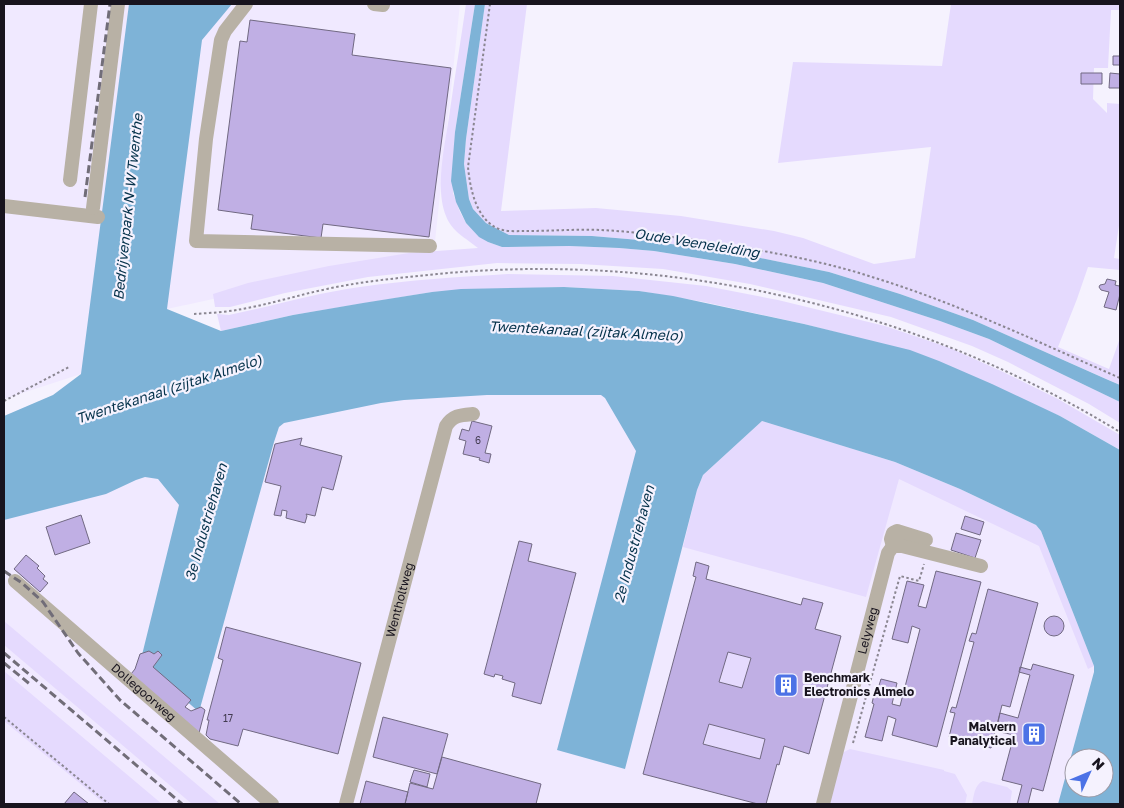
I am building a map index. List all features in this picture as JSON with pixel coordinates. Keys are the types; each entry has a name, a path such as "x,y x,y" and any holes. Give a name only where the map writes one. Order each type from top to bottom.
{"street":[{"path":"70,180 91,4"},
{"path":"4,206 96,213 118,4"},
{"path":"246,4 224,30 221,40 206,139 196,241 430,246"},
{"name":"Wentholtweg","path":"346,804 446,426 450,419 460,415 473,414"},
{"name":"Lelyweg","path":"823,804 888,552 893,546 927,546 981,566"},
{"name":"Dollegoorweg","path":"15,582 272,804"}],"path":[{"path":"490,4 468,167 474,199 489,222 499,228 524,231 600,230 686,238 753,249 819,263 878,278 971,312 1120,378"},
{"path":"194,314 241,310 336,287 439,274 532,269 619,272 663,276 750,289 794,298 845,311 902,329 1000,368 1120,432"},
{"path":"4,400 69,367"},
{"path":"854,743 900,576 919,581 927,546"},
{"path":"4,717 108,804"}],"shaded area":[{"path":"4,4 460,4 434,251 167,309 81,374 4,399"},
{"path":"466,4 475,4 455,132 453,193 466,223 488,242 502,247 569,246 654,251 735,264 823,283 989,339 1120,402 1120,423 1089,404 1008,362 972,346 891,317 750,284 663,269 580,264 497,263 368,277 285,293 230,307 215,307 213,294 248,283 329,266 409,253 478,248 456,231 449,222 441,192 444,150"},
{"path":"485,4 527,4 501,211 596,208 681,216 774,231 803,238 874,264 915,258 931,147 778,163 793,62 942,66 951,4 1120,4 1120,10 1111,10 1108,68 1094,68 1093,99 1107,113 1107,103 1120,104 1120,219 1114,258 1120,259 1120,270 1088,267 1058,347 1109,369 1120,338 1120,385 973,320 900,294 829,272 751,256 651,241 592,236 509,235 486,223 473,209 469,199 464,164"},
{"path":"508,274 613,276 706,286 778,300 885,326 950,348 1058,399 1120,435 1120,450 1060,416 843,334 704,302 639,291 564,287 432,292 293,315 221,331 217,314 229,315 360,287"},
{"path":"385,380 707,393 862,452 1120,578 1120,804 4,804 4,494"},
{"path":"762,421 895,462 960,489 1036,525 1041,531 1094,666 1088,669 1039,546 899,479 866,597 683,547 697,490 703,475"},
{"path":"4,621 220,804 192,804 4,645"},
{"path":"728,652 750,658 742,688 720,682"},
{"path":"4,671 162,804 105,804 4,721"},
{"path":"709,724 765,739 760,759 704,744"},
{"path":"850,749 955,774 967,795 965,804 827,804 842,753"},
{"path":"983,781 1007,787 1012,791 1010,804 972,804 976,788"}],"water":[{"path":"129,4 232,4 202,40 167,309 221,331 293,315 461,289 564,287 639,291 673,296 804,324 910,350 992,384 1060,416 1120,450 1120,804 1058,804 1064,782 1064,798 1114,798 1114,748 1073,748 1094,666 1041,531 1036,525 960,489 895,462 762,421 703,475 697,490 625,769 557,750 636,451 605,398 601,395 487,395 404,400 284,423 279,427 274,442 199,712 143,663 142,655 179,505 158,479 145,477 106,494 4,520 4,416 53,395 81,374"},
{"path":"475,4 485,4 464,164 469,199 473,209 486,223 509,235 592,236 651,241 751,256 829,272 900,294 973,320 1120,385 1120,402 989,339 823,283 735,264 654,251 569,246 502,247 479,237 466,223 456,202 451,181 455,132"}],"building":[{"path":"250,20 355,34 352,55 451,68 429,237 323,224 321,238 251,229 253,215 218,210 240,41 247,42"},
{"path":"1113,56 1120,56 1120,65 1113,65"},
{"path":"1081,73 1102,73 1102,84 1081,84"},
{"path":"1110,73 1120,74 1120,88 1109,88"},
{"path":"1107,279 1116,281 1115,285 1119,286 1120,284 1120,294 1116,310 1104,307 1109,292 1101,290 1099,287 1105,284"},
{"path":"472,421 492,426 485,453 491,454 489,463 479,460 480,458 463,454 466,441 459,439 462,429 469,431"},
{"path":"302,438 300,445 342,456 333,490 322,487 315,516 306,514 305,523 286,518 287,511 282,510 281,516 274,515 281,486 265,482 275,444"},
{"path":"81,515 90,543 55,555 46,527"},
{"path":"965,516 984,522 980,535 961,529"},
{"path":"956,533 981,540 975,558 951,550"},
{"path":"519,541 532,544 528,561 576,573 541,704 512,696 515,683 502,679 503,676 495,674 494,677 484,674"},
{"path":"26,555 39,566 37,568 45,576 43,579 48,583 40,592 14,569"},
{"name":"Benchmark Electronics Almelo","path":"696,562 709,566 706,579 801,605 803,598 823,603 815,629 841,636 809,754 784,746 766,804 758,804 643,774 696,577 693,576","holes":["728,652 751,658 742,688 719,682","709,724 765,739 760,759 703,744"]},
{"path":"936,571 981,582 937,747 892,735 896,719 888,716 882,741 865,737 874,704 872,703 874,695 876,695 881,679 897,683 892,704 900,706 920,629 912,626 908,643 892,639 907,581 924,585 918,606 926,608"},
{"path":"988,589 1038,603 1010,707 1002,705 991,748 949,737 955,713 950,712 952,707 956,708 974,642 969,641 972,633 976,634"},
{"path":"1054,616 1061,619 1064,626 1061,633 1054,636 1047,633 1044,626 1047,619"},
{"path":"226,627 361,663 338,754 243,729 238,746 210,739 206,735 209,720 207,720 223,660 218,658"},
{"path":"149,651 154,654 158,651 162,655 153,667 191,700 185,707 191,711 201,707 205,710 199,733 131,674 135,669 140,654"},
{"name":"Malvern Panalytical","path":"1033,664 1074,675 1043,791 1032,788 1028,804 1017,804 1022,785 1002,780 1014,735 996,731 1000,713 1018,718 1030,675 1019,672 1020,667 1031,670"},
{"path":"383,717 448,734 437,774 373,757"},
{"path":"442,757 541,784 536,804 405,804 410,783 433,789"},
{"path":"414,770 430,774 427,787 410,782"},
{"path":"366,781 408,792 405,804 360,804"},
{"path":"74,792 89,804 64,804"}],"railway":[{"path":"85,197 110,4"},
{"path":"4,571 22,583 43,602 78,653 120,700 241,804"},
{"path":"4,653 182,804"},
{"path":"4,663 31,685"}],"place":[{"name":"Benchmark Electronics Almelo","path":"786,685"},
{"name":"Malvern Panalytical","path":"1034,734"}],"water label":[{"name":"Bedrijvenpark N-W Twenthe","path":"128,207"},
{"name":"Oude Veeneleiding","path":"697,243"},
{"name":"Twentekanaal (zijtak Almelo)","path":"586,331"},
{"name":"Twentekanaal (zijtak Almelo)","path":"169,389"},
{"name":"3e Industriehaven","path":"206,522"},
{"name":"2e Industriehaven","path":"634,544"}]}
